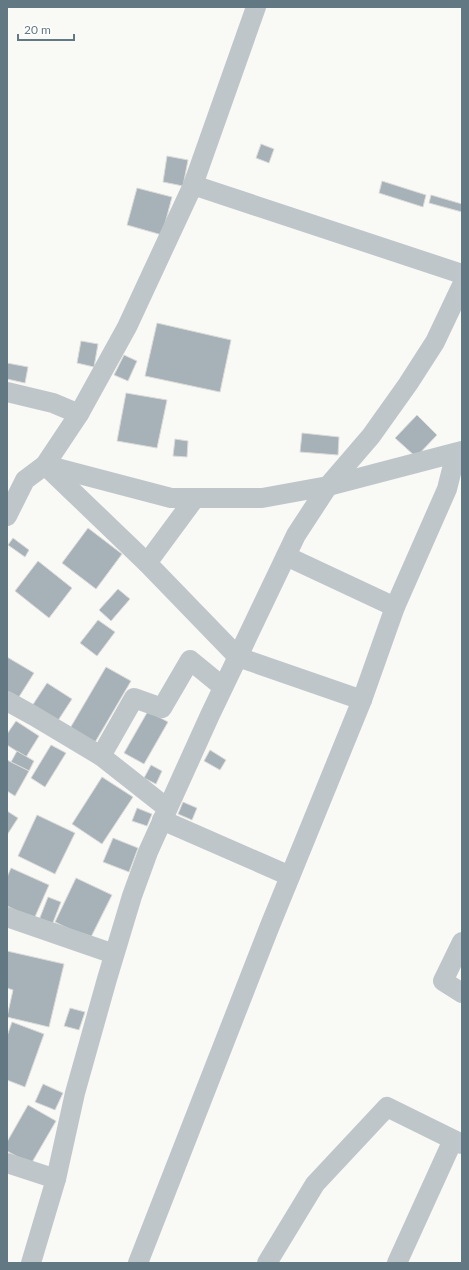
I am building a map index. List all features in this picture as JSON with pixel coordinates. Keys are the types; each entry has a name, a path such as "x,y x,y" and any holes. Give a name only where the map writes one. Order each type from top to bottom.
{"street":[{"path":"7,516 25,480 46,466 79,414 128,327 193,184 256,7"},
{"path":"193,184 462,274"},
{"path":"31,1263 56,1179 75,1093 114,954 134,889 148,852 223,687 296,535 328,486 371,436 408,384 435,342 462,285"},
{"path":"7,392 53,403 79,414"},
{"path":"46,466 171,498 262,498 328,486 459,452"},
{"path":"138,1263 290,876 362,700 395,607 447,489 459,452"},
{"path":"46,466 147,563 238,656 362,700"},
{"path":"147,563 195,498"},
{"path":"286,556 395,607"},
{"path":"101,756 134,698 162,708 190,660 223,687"},
{"path":"7,701 101,756 165,814 290,876"},
{"path":"7,917 114,954"},
{"path":"462,942 443,982 462,993"},
{"path":"267,1263 315,1184 387,1107 458,1142 397,1263"},
{"path":"7,1163 56,1179"}],"building":[{"path":"261,144 274,149 269,163 256,158"},
{"path":"167,156 188,160 183,186 163,182"},
{"path":"382,181 426,195 423,207 379,193"},
{"path":"137,188 172,197 162,235 127,225"},
{"path":"431,195 462,204 462,212 429,203"},
{"path":"157,323 231,340 220,392 145,376"},
{"path":"81,341 98,344 94,367 77,363"},
{"path":"124,355 137,361 128,381 114,375"},
{"path":"7,363 28,367 25,383 7,379"},
{"path":"126,393 167,400 157,448 117,441"},
{"path":"417,415 437,435 416,457 395,438"},
{"path":"302,433 339,437 338,455 300,452"},
{"path":"175,439 188,441 187,457 173,456"},
{"path":"88,528 122,554 96,589 62,563"},
{"path":"13,538 29,550 25,557 8,545"},
{"path":"38,561 72,588 49,618 15,591"},
{"path":"118,589 130,599 111,621 99,610"},
{"path":"98,620 115,632 97,656 80,643"},
{"path":"7,657 34,673 17,700 7,693"},
{"path":"106,667 131,681 94,744 69,730"},
{"path":"47,683 72,699 57,722 32,706"},
{"path":"148,711 168,722 144,764 124,753"},
{"path":"16,721 39,736 26,757 7,745 7,734"},
{"path":"51,745 66,753 45,787 31,778"},
{"path":"210,750 226,760 220,770 204,761"},
{"path":"17,751 34,761 29,771 11,762"},
{"path":"7,760 29,771 15,796 7,791"},
{"path":"151,765 162,771 156,784 144,778"},
{"path":"102,777 133,797 102,844 72,824"},
{"path":"183,802 197,808 192,820 178,814"},
{"path":"137,808 152,814 147,826 132,821"},
{"path":"7,811 18,818 7,835"},
{"path":"37,815 75,833 55,874 18,856"},
{"path":"113,838 138,848 129,872 103,862"},
{"path":"11,868 49,885 34,919 7,906 7,877"},
{"path":"76,878 112,895 90,939 55,922"},
{"path":"48,897 61,902 52,925 39,920"},
{"path":"7,951 64,964 49,1027 7,1017 13,990 7,988"},
{"path":"70,1008 85,1012 79,1030 64,1026"},
{"path":"12,1022 44,1034 25,1087 7,1080 7,1036"},
{"path":"43,1084 63,1093 55,1110 35,1102"},
{"path":"28,1105 56,1121 31,1164 7,1151 7,1142"}]}
